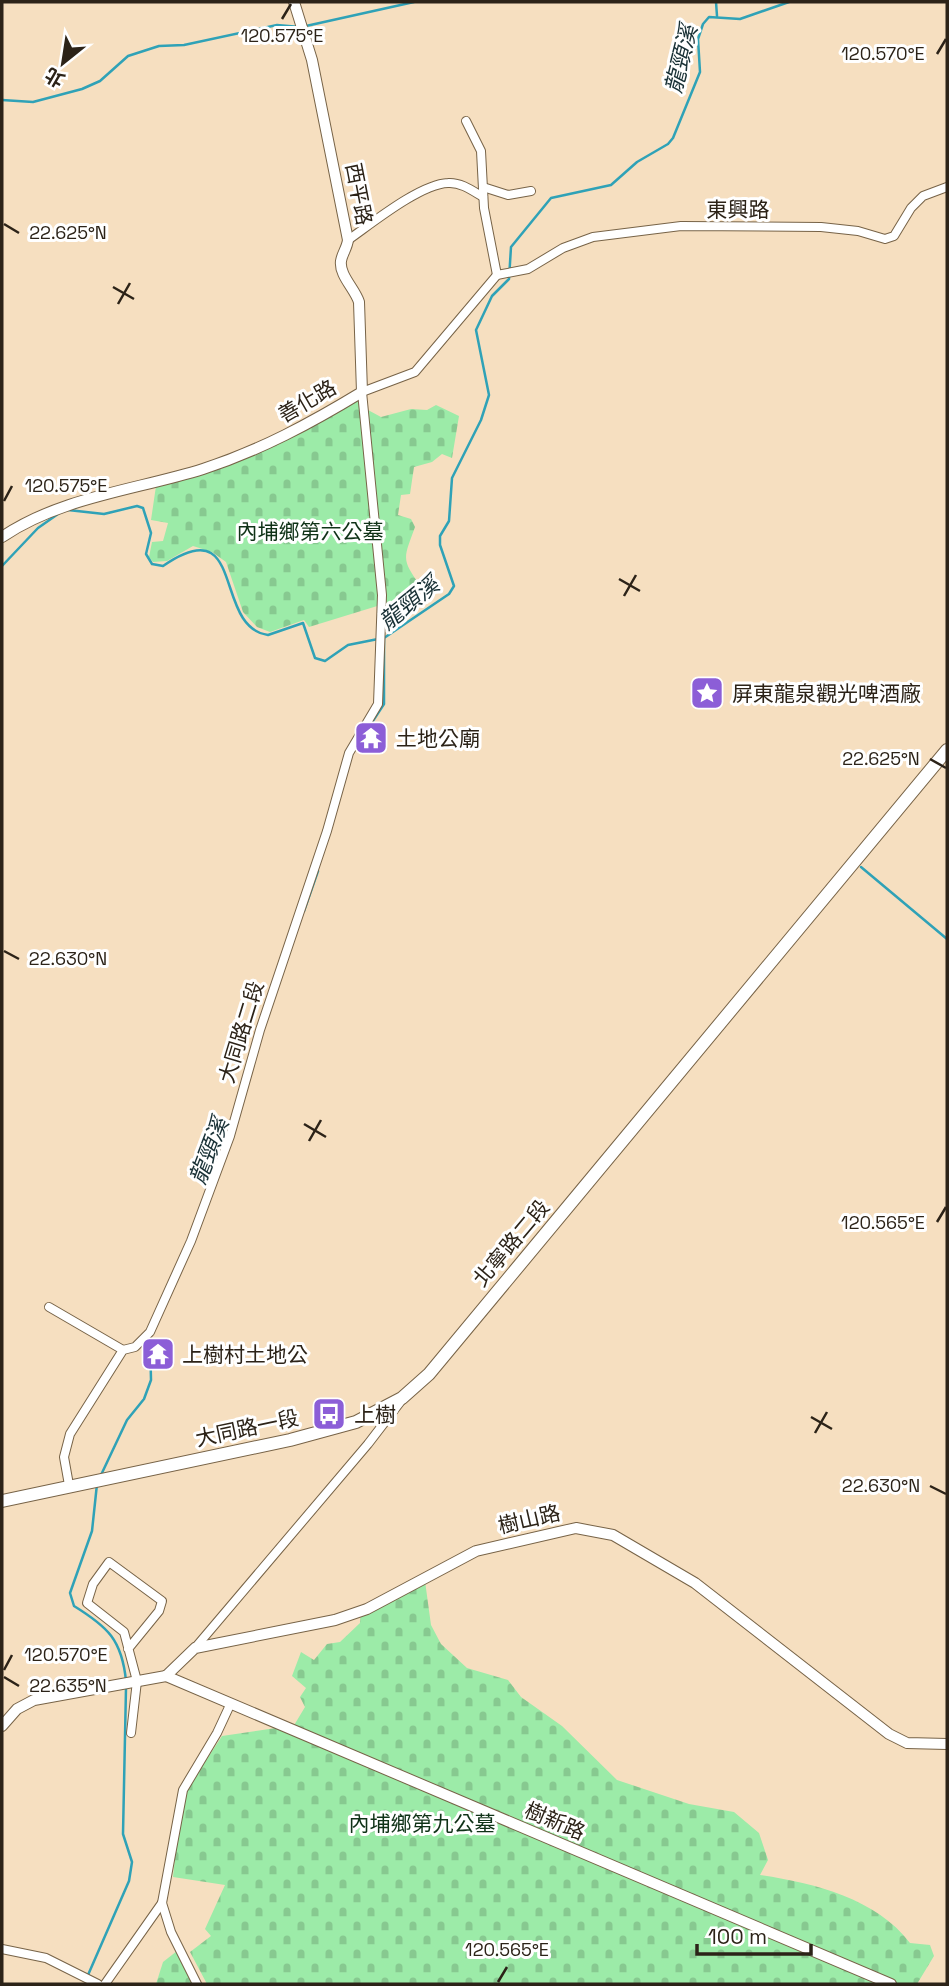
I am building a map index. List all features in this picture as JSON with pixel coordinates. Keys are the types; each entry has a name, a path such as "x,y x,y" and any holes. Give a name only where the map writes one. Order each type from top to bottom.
{"main road":[{"name":"北寧路二段","path":"402,1398 429,1374 947,750"},
{"name":"大同路一段","path":"69,1485 290,1440 356,1422 402,1398"},
{"path":"2,1501 69,1485"}],"street":[{"name":"西平路","path":"294,2 304,32 348,240 340,268 356,291 359,302 362,392"},
{"path":"466,121 481,151 483,197 505,274"},
{"path":"348,240 426,190 447,183 465,186 483,197"},
{"path":"484,187 499,194 531,191"},
{"name":"東興路","path":"505,274 593,237 681,226 821,227 858,231 885,239 894,236 911,208 923,196 947,187"},
{"name":"善化路","path":"2,537 45,512 192,472 253,452 305,426 362,392 415,372 505,274"},
{"name":"大同路二段","path":"69,1485 64,1457 70,1434 123,1350 135,1347 150,1332 171,1291 230,1136 261,1030 327,831 345,764 378,704 382,595 362,392"},
{"path":"49,1307 123,1350"},
{"name":"北寧路二段","path":"195,1648 368,1444 402,1398"},
{"name":"樹山路","path":"195,1648 335,1620 367,1609 476,1551 576,1528 601,1530 646,1552 695,1583 889,1734 907,1743 947,1744"},
{"path":"128,1649 159,1611 162,1601 109,1562 93,1584 87,1603 124,1632 128,1649 131,1733"},
{"path":"2,1726 17,1709 34,1700 166,1676 195,1648"},
{"name":"樹新路","path":"166,1676 891,1984"},
{"path":"105,1984 162,1903 183,1790 218,1733 230,1705"},
{"path":"162,1903 171,1932 197,1984"},
{"path":"2,1949 46,1958 98,1984"}],"green space":[{"name":"內埔鄉第六公墓","path":"365,392 368,410 381,417 411,409 427,410 436,405 459,416 452,458 442,454 432,462 414,467 410,494 401,495 398,515 411,519 415,527 406,553 407,565 422,588 400,599 309,627 304,620 270,632 257,627 243,612 226,562 212,552 193,546 167,561 153,562 149,557 152,542 163,541 168,523 151,520 156,486 264,448 314,424"},
{"name":"內埔鄉第九公墓","path":"425,1581 431,1625 441,1644 467,1668 508,1680 521,1697 562,1726 617,1780 689,1804 734,1812 759,1833 768,1860 760,1875 842,1895 880,1915 896,1927 910,1943 930,1945 934,1956 917,1984 207,1984 190,1952 211,1936 205,1929 225,1885 173,1877 178,1829 186,1791 222,1736 276,1728 290,1732 305,1707 300,1697 306,1688 292,1676 301,1652 314,1660 327,1644 340,1642 360,1623 361,1612"},
{"path":"177,1951 195,1984 156,1984 163,1962"}],"waterway":[{"path":"306,26 414,2"},
{"path":"716,2 717,16"},
{"name":"龍頸溪","path":"363,736 384,704 384,638 449,594 454,586 440,545 440,536 449,521 452,478 481,420 489,395 476,330 492,296 509,279 511,247 551,198 611,185 637,162 668,144 673,138 700,72 698,39 703,24 709,17 740,19 789,2"},
{"path":"2,100 33,102 82,89 100,81 128,56 159,46 184,45 277,25 300,27"},
{"path":"68,510 104,514 137,506 143,508 151,533 146,554 152,564 163,566 189,552 207,551 218,560 240,613 251,627 268,635 303,623 315,658 325,661 348,645 378,639"},
{"path":"2,566 38,528 58,514"},
{"path":"861,867 947,939"},
{"name":"龍頸溪","path":"304,911 318,871"},
{"path":"101,1475 127,1420 144,1399 151,1380 150,1337"},
{"path":"97,1484 92,1531 70,1593 74,1606 104,1628 117,1645 126,1681"},
{"path":"88,1975 129,1881 132,1862 123,1834 126,1688"}],"place":[{"name":"屏東龍泉觀光啤酒廠","path":"707,693"},
{"name":"土地公廟","path":"371,738"},
{"name":"上樹村土地公","path":"158,1354"},
{"name":"上樹","path":"329,1414"}]}
